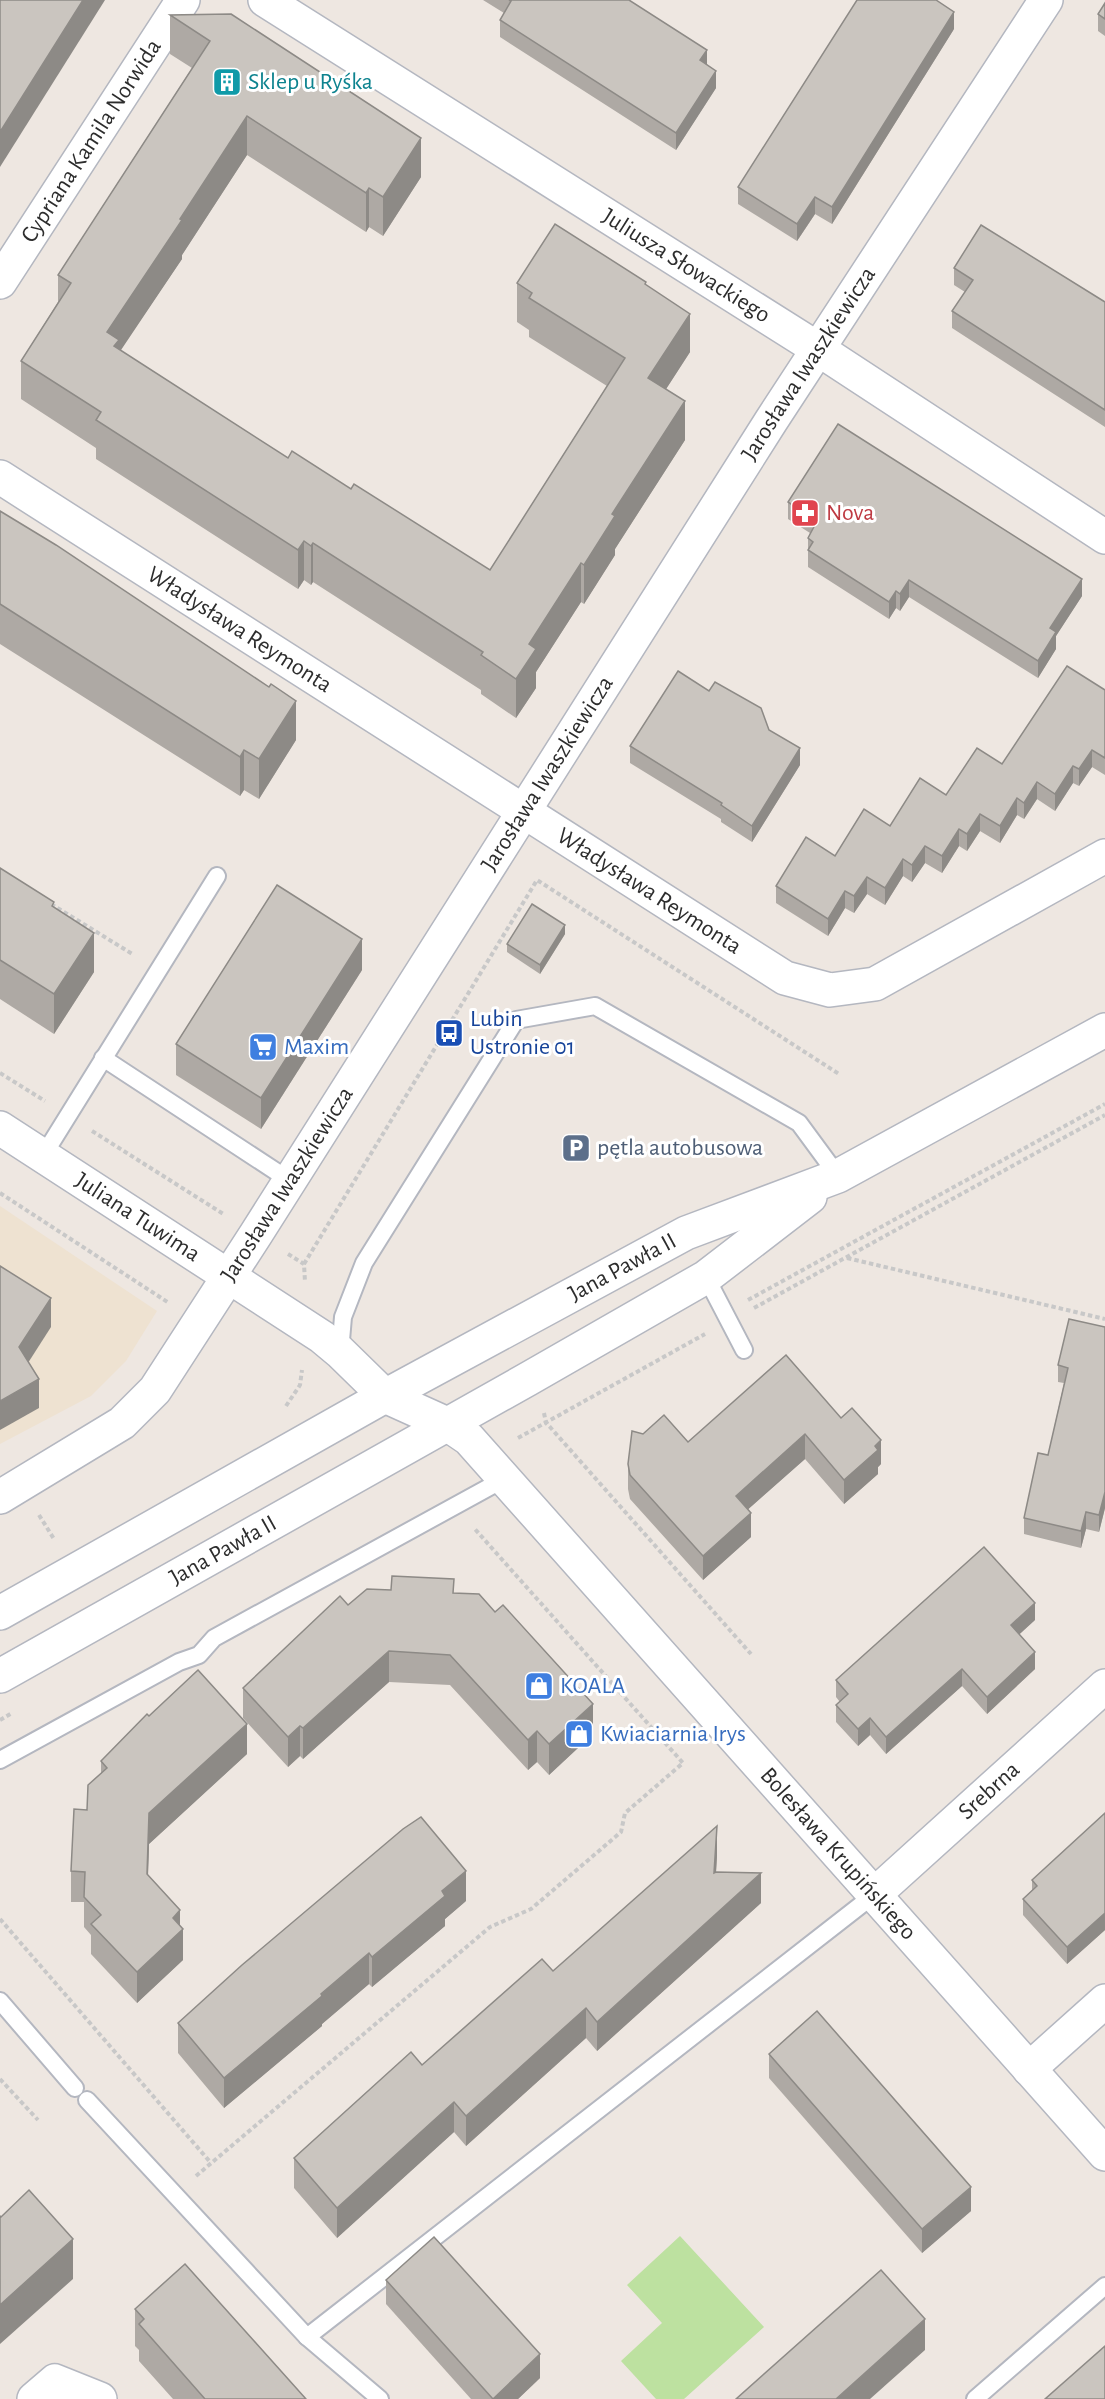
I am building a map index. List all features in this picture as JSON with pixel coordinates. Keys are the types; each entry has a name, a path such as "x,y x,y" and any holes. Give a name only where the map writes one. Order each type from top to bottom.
{"street":[{"name":"Cypriana Kamila Norwida","path":"0,282 183,0"},
{"name":"Juliusza Słowackiego","path":"265,0 818,349 1105,537"},
{"name":"Jarosława Iwaszkiewicza","path":"0,1497 122,1424 155,1390 818,349 1046,0"},
{"name":"Władysława Reymonta","path":"0,477 785,978 830,990 875,984 1105,856"},
{"name":"Jana Pawła II","path":"0,1613 385,1396 686,1233 838,1176 1105,1030"},
{"name":"Juliana Tuwima","path":"0,1128 306,1326 340,1352 385,1396"},
{"name":"Jana Pawła II","path":"0,1676 528,1380 706,1277 838,1176"},
{"path":"385,1396 447,1424"},
{"name":"Bolesława Krupińskiego","path":"447,1424 469,1438 1105,2154"},
{"name":"Srebrna","path":"875,1894 1105,1686"},
{"path":"1029,2069 1105,2001"},
{"path":"34,2399 55,2381 100,2399"}],"lane":[{"path":"43,1156 217,876"},
{"path":"340,1352 344,1317 364,1263 516,1020 595,1006 799,1123 838,1176"},
{"path":"103,1058 289,1180"},
{"path":"706,1277 744,1350"},
{"path":"0,1760 179,1662 195,1658 214,1638 504,1479"},
{"path":"307,2337 875,1894"},
{"path":"0,2001 81,2094 307,2337 380,2399"},
{"path":"975,2399 1105,2286"}],"path":[{"path":"49,902 158,970"},
{"path":"0,1073 304,1264 305,1291 344,1317"},
{"path":"481,1454 546,1423 726,1317 1105,1104"},
{"path":"726,1317 846,1257 1105,1115"},
{"path":"0,1193 179,1310"},
{"path":"846,1257 1105,1319"},
{"path":"281,1412 291,1401 300,1385 301,1365"},
{"path":"528,1380 544,1413 546,1423 751,1654"},
{"path":"535,1418 554,1407"},
{"path":"175,2195 490,1927 531,1909 621,1832 625,1814 683,1762 455,1506"},
{"path":"45,1545 64,1534"},
{"path":"0,1919 211,2163"},
{"path":"0,2079 38,2120"}],"shaded area":[{"path":"0,1206 157,1311 126,1361 91,1396 0,1444"}],"green space":[{"path":"680,2236 764,2327 684,2399 656,2399 621,2361 662,2323 627,2285"}],"building":[{"path":"0,0 83,0 0,132"},
{"path":"509,0 629,0 707,50 700,60 716,71 676,133 500,20 511,1"},
{"path":"857,0 936,0 954,12 832,207 815,197 797,224 738,187"},
{"path":"1105,3 1105,19 1098,14"},
{"path":"231,14 421,138 383,197 369,188 366,193 247,116 180,219 182,220 107,332 119,340 114,346 288,458 292,451 351,489 354,484 490,570 625,358 529,298 532,293 517,283 555,224 646,282 645,284 690,314 648,378 685,401 612,514 615,516 584,565 581,563 529,644 536,649 516,679 481,655 483,652 313,543 311,546 304,541 298,550 96,420 101,412 21,361 71,283 58,275 210,41 170,15"},
{"path":"981,225 1105,302 1105,410 952,311 973,280 954,268"},
{"path":"838,424 1082,579 1050,628 1056,632 1038,661 909,580 900,594 896,591 889,602 808,550 813,542 808,538 817,521 788,502"},
{"path":"0,511 56,545 269,687 271,684 296,701 259,759 244,750 240,757 0,604"},
{"path":"1067,666 1105,690 1105,758 1092,750 1079,769 1073,766 1055,794 1037,782 1024,803 1017,798 1000,826 980,814 967,834 959,829 942,856 925,846 912,865 903,859 885,888 867,877 854,896 845,891 828,919 776,886 806,837 835,856 864,809 890,826 920,778 946,795 977,748 1002,764"},
{"path":"678,671 709,691 715,682 761,708 769,730 800,748 752,826 721,805 722,803 630,746"},
{"path":"0,868 54,902 52,906 94,933 54,994 0,960"},
{"path":"277,885 362,939 261,1098 176,1044"},
{"path":"532,904 565,925 540,965 507,944"},
{"path":"0,1266 51,1298 19,1347 39,1379 0,1401"},
{"path":"1069,1319 1105,1327 1105,1492 1099,1515 1086,1512 1081,1531 1024,1518 1038,1453 1048,1455 1068,1368 1058,1365"},
{"path":"786,1355 841,1418 852,1408 881,1440 875,1446 878,1450 844,1480 805,1434 736,1496 751,1513 703,1556 630,1475 628,1464 632,1431 643,1434 664,1415 688,1442"},
{"path":"984,1547 1035,1603 1011,1625 1035,1652 987,1697 962,1669 886,1737 870,1718 858,1729 836,1705 848,1694 836,1680"},
{"path":"392,1576 454,1579 453,1593 479,1594 495,1612 503,1605 593,1704 549,1744 537,1731 528,1740 450,1655 389,1651 303,1728 300,1726 288,1737 243,1688 340,1596 348,1605 367,1589 391,1590"},
{"path":"198,1670 247,1724 149,1813 147,1874 180,1910 173,1918 183,1929 137,1972 91,1924 101,1915 84,1897 85,1872 71,1871 74,1809 87,1810 88,1785 107,1768 101,1761 147,1714 149,1716"},
{"path":"1105,1813 1105,1913 1067,1947 1023,1899 1037,1886 1032,1880"},
{"path":"421,1817 466,1871 442,1891 445,1896 372,1957 369,1953 321,1994 322,1996 224,2078 178,2023 242,1965 403,1829"},
{"path":"717,1826 714,1873 761,1873 597,2022 586,2008 466,2116 454,2102 337,2208 294,2158 411,2052 422,2065 542,1959 553,1971"},
{"path":"817,2011 971,2187 922,2229 769,2054"},
{"path":"29,2190 73,2239 0,2305 0,2216"},
{"path":"434,2237 540,2354 493,2399 386,2280"},
{"path":"185,2264 306,2399 205,2399 139,2324 144,2319 135,2309"},
{"path":"881,2270 925,2319 836,2399 736,2399"},
{"path":"1105,2346 1105,2399 1045,2399"}],"place":[{"name":"Sklep u Ryśka","path":"227,82"},
{"name":"Nova","path":"805,513"},
{"name":"Lubin Ustronie 01","path":"449,1033"},
{"name":"Maxim","path":"263,1047"},
{"name":"pętla autobusowa","path":"576,1148"},
{"name":"KOALA","path":"539,1686"},
{"name":"Kwiaciarnia Irys","path":"579,1734"}]}
